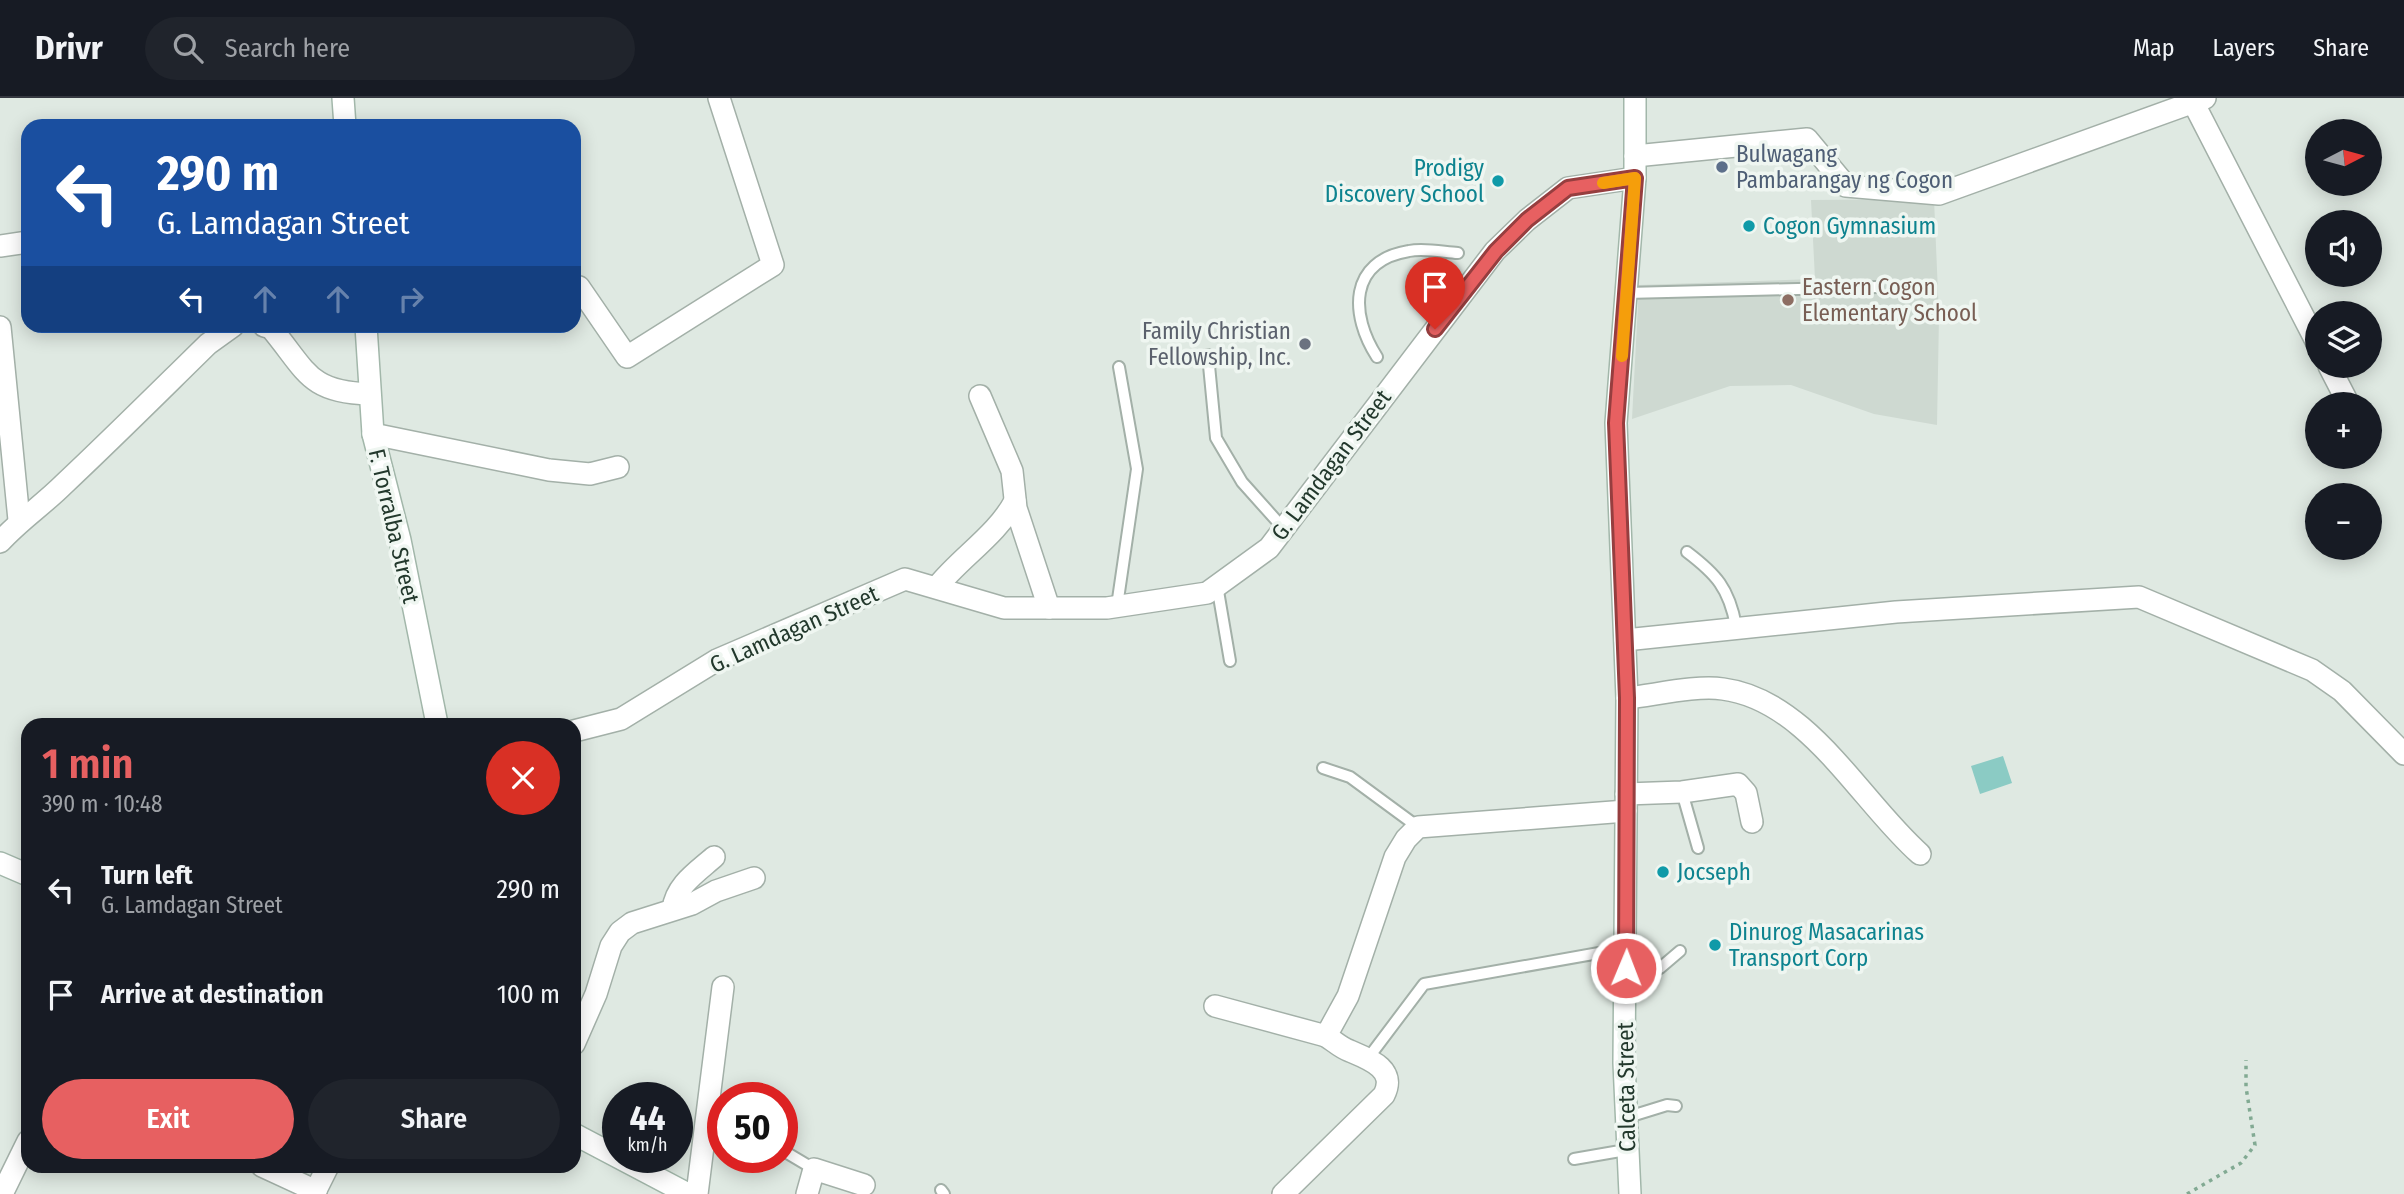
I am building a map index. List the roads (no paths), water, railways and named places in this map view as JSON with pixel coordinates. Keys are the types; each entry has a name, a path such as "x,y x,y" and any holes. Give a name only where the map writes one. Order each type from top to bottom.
{"street":[{"path":"343,98 344,119"},
{"path":"581,290 627,357 773,265 719,98"},
{"name":"Calceta Street","path":"1630,1194 1625,1118 1627,698 1616,423 1635,178 1635,98"},
{"path":"1635,156 1807,139 1846,186 1939,194 2199,100 2305,318"},
{"name":"G. Lamdagan Street","path":"581,729 621,719 718,660 905,579 1004,608 1117,606 1207,593 1269,548 1487,262 1527,220 1568,188 1635,178"},
{"path":"0,246 21,243"},
{"path":"0,327 19,520"},
{"path":"0,542 19,520 43,505 208,344 223,333"},
{"path":"275,333 314,383 341,393 369,394"},
{"name":"F. Torralba Street","path":"366,333 373,434 400,540 436,718"},
{"path":"979,396 1012,471 1016,501 1049,608"},
{"path":"373,434 549,470 590,474 618,467"},
{"path":"937,587 955,565 1009,513 1016,501"},
{"path":"1625,640 1736,626 1896,612 2140,597 2312,670 2342,691 2404,754"},
{"path":"1627,698 1719,688 1744,693 1784,714 1820,744 1890,828 1920,854"},
{"path":"1326,1036 1348,996 1395,857 1406,839 1419,827 1626,802 1738,784 1746,793 1752,822"},
{"path":"673,909 674,897 685,882 715,853 716,891"},
{"path":"0,863 21,872"},
{"path":"581,1028 596,994 611,946 620,932 632,923 692,904 716,891 754,878"},
{"path":"697,1194 723,987"},
{"path":"1215,1006 1326,1036 1347,1050 1369,1057 1388,1076 1390,1084 1384,1095 1283,1194"},
{"path":"581,1138 688,1194"},
{"path":"2,1194 21,1155"},
{"path":"807,1194 814,1169 864,1185"},
{"path":"276,1173 315,1193 325,1173"}],"lane":[{"path":"1377,357 1365,338 1358,307 1361,283 1368,273 1390,255 1411,250 1458,253"},
{"path":"1626,293 1878,287"},
{"path":"1208,355 1216,438 1242,482 1284,529"},
{"path":"1117,606 1138,469 1119,367"},
{"path":"1687,552 1717,575 1733,608 1736,626"},
{"path":"1217,586 1230,661"},
{"path":"1323,768 1350,777 1419,827"},
{"path":"1682,792 1698,848"},
{"path":"1369,1057 1424,985 1627,948"},
{"path":"1626,987 1660,968 1680,951"},
{"path":"1625,1118 1667,1105 1676,1106"},
{"path":"1574,1159 1626,1150"},
{"path":"798,1160 814,1169"}],"water":[{"path":"2003,756 2012,783 1980,794 1971,766"}],"place":[{"name":"Bulwagang Pambarangay ng Cogon","path":"1722,167"},
{"name":"Prodigy Discovery School","path":"1498,181"},
{"name":"Cogon Gymnasium","path":"1749,226"},
{"name":"Eastern Cogon Elementary School","path":"1788,300"},
{"name":"Family Christian Fellowship, Inc.","path":"1305,344"},
{"name":"Jocseph","path":"1663,872"},
{"name":"Dinurog Masacarinas Transport Corp","path":"1715,945"}]}
